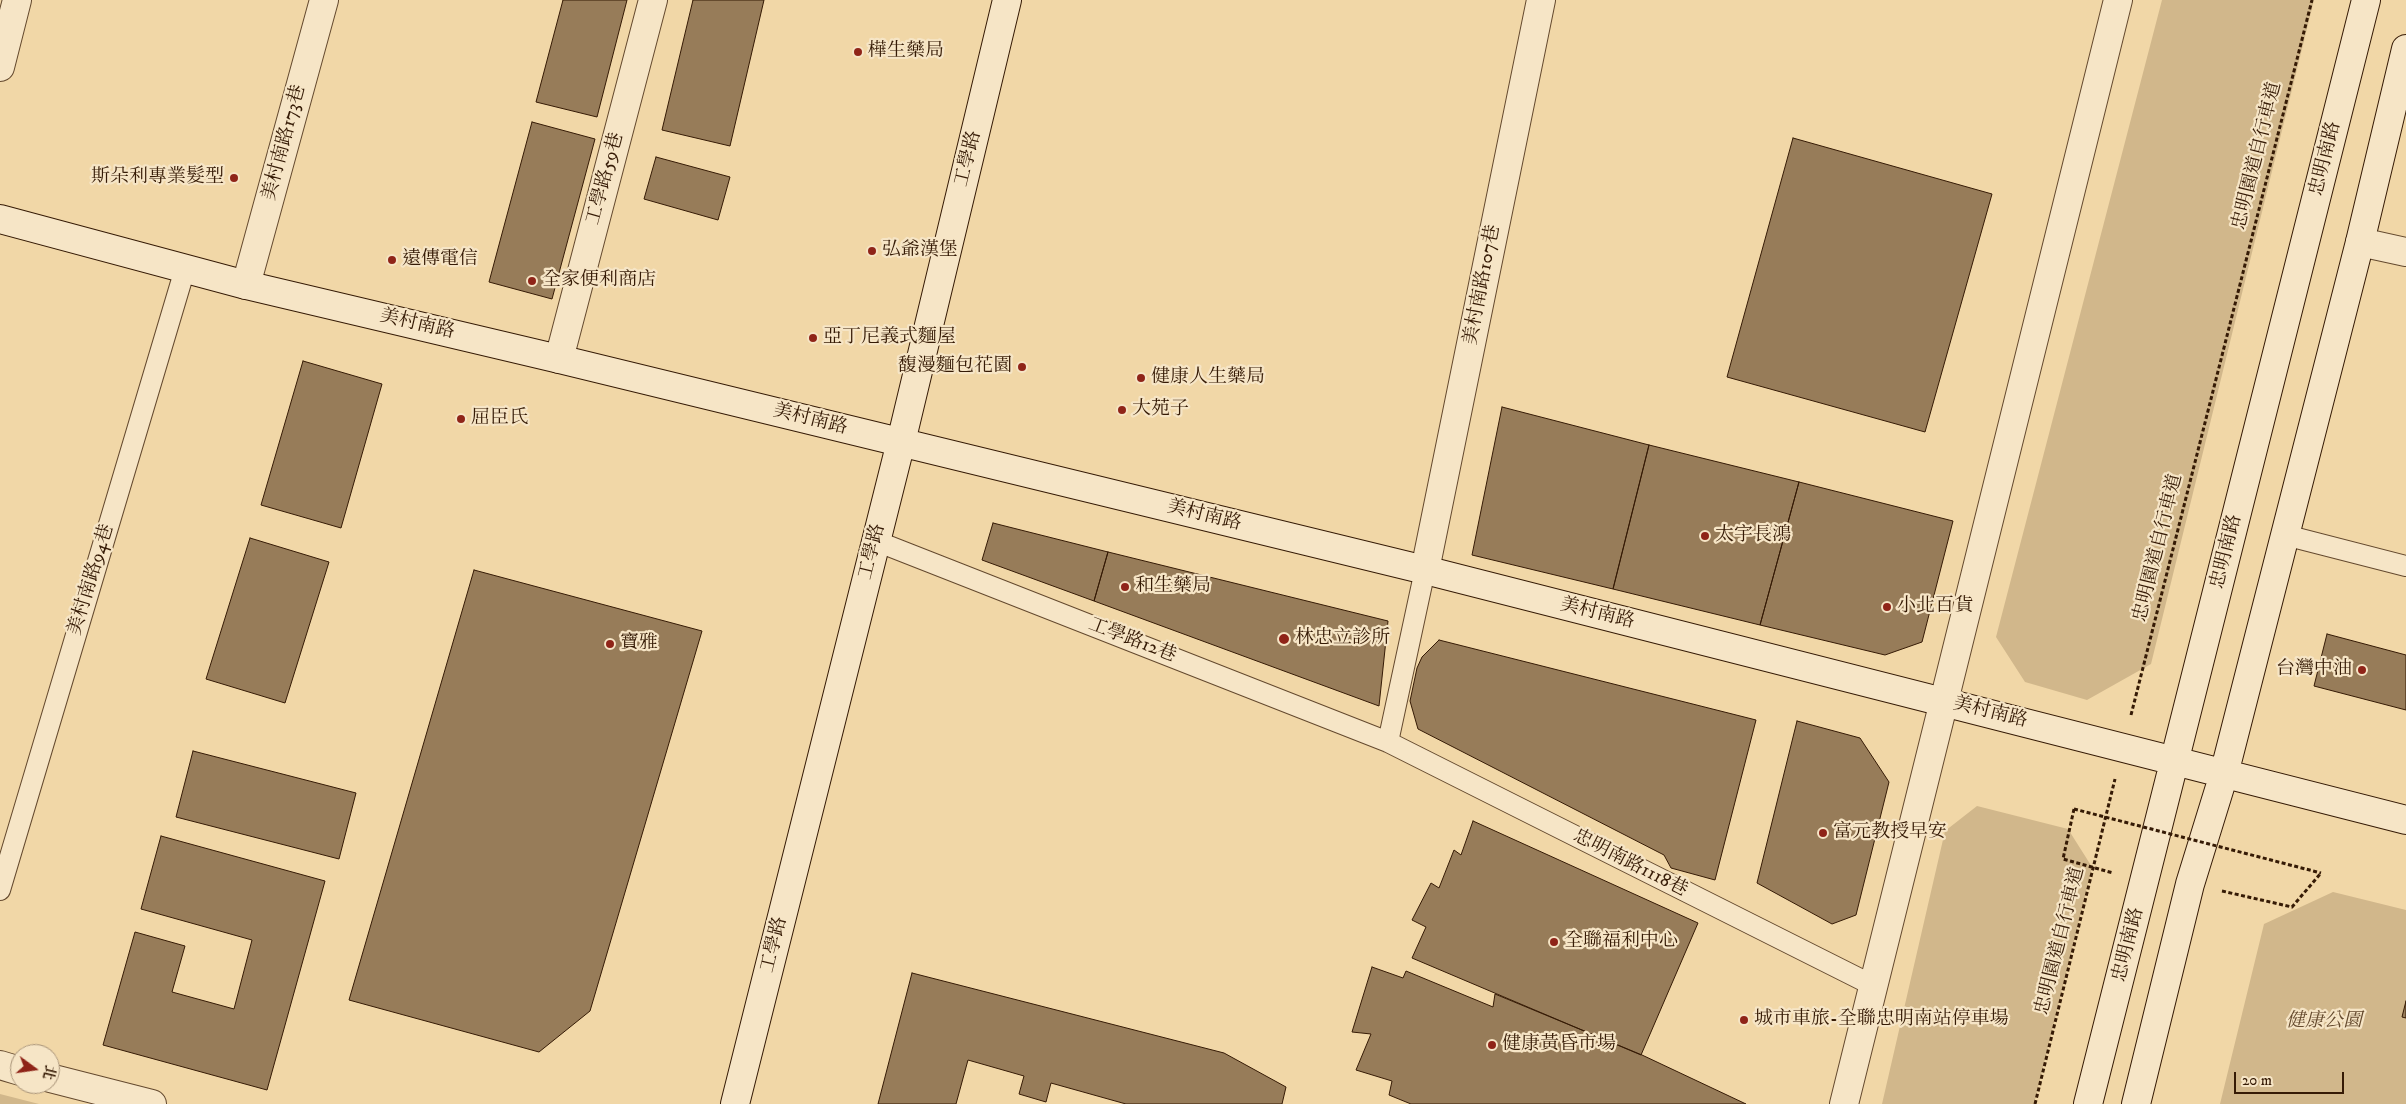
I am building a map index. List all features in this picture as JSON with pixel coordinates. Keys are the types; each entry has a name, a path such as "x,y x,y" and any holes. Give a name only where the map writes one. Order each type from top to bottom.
{"street":[{"path":"0,68 17,0"},
{"name":"美村南路173巷","path":"246,285 324,0"},
{"name":"工學路59巷","path":"559,359 653,0"},
{"name":"工學路","path":"735,1104 901,442 1007,0"},
{"name":"美村南路107巷","path":"1425,570 1540,0"},
{"path":"1844,1104 2118,0"},
{"name":"忠明南路","path":"2088,1104 2366,0"},
{"path":"2136,1104 2190,884 2224,774 2360,242 2406,49"},
{"name":"美村南路","path":"0,218 246,285 559,359 1425,570 2406,820"},
{"path":"2360,242 2406,252"},
{"path":"60,1081 152,1104"}],"lane":[{"name":"美村南路94巷","path":"0,890 185,269"},
{"path":"2285,535 2406,566"},
{"name":"工學路12巷","path":"876,541 1388,742"},
{"path":"1388,742 1425,570"},
{"name":"忠明南路1118巷","path":"1388,742 1872,985"}],"path":[{"name":"忠明園道自行車道","path":"2035,1104 2123,747 2312,0"},
{"path":"2144,883 2063,859 2074,809 2321,873 2292,907 2190,884"}],"green space":[{"path":"2162,0 2314,0 2151,664 2087,700 2025,682 1996,637"},
{"path":"1977,806 2068,829 2092,867 2034,1104 1882,1104 1945,831"},
{"name":"健康公園","path":"2333,892 2406,910 2406,1104 2220,1104 2264,924"},
{"path":"0,1094 39,1104 0,1104"}],"building":[{"path":"563,0 627,0 597,117 536,102"},
{"path":"693,0 764,0 730,146 662,130"},
{"path":"532,122 595,139 552,299 489,282"},
{"path":"1793,138 1992,194 1925,432 1727,377"},
{"path":"656,157 730,177 718,220 644,199"},
{"path":"303,361 382,384 341,528 261,505"},
{"path":"1502,407 1649,445 1613,589 1472,555"},
{"name":"太宇長鴻","path":"1649,445 1799,482 1760,625 1613,589"},
{"path":"1799,482 1953,521 1922,642 1885,655 1760,625"},
{"path":"993,523 1108,552 1094,601 982,560"},
{"path":"250,538 329,562 285,703 206,679"},
{"path":"1108,552 1388,621 1379,706 1094,601"},
{"path":"474,570 702,631 590,1011 539,1052 349,1000"},
{"name":"台灣中油","path":"2327,634 2406,655 2406,710 2314,686"},
{"path":"1439,640 1756,720 1715,880 1671,868 1664,855 1418,729 1410,701 1417,668 1422,657"},
{"name":"富元教授早安","path":"1797,721 1860,738 1889,782 1856,915 1832,924 1757,883"},
{"path":"193,751 356,793 339,859 176,817"},
{"name":"全聯福利中心","path":"1473,821 1698,923 1641,1055 1412,958 1426,927 1412,920 1431,883 1439,888 1454,850 1461,855"},
{"path":"161,836 325,881 267,1090 103,1045 135,932 185,946 172,992 234,1009 252,940 141,909"},
{"name":"健康黃昏市場","path":"1372,967 1403,978 1406,971 1493,1007 1495,994 1642,1055 1746,1104 1411,1104 1389,1095 1392,1081 1356,1070 1371,1034 1352,1032"},
{"path":"912,973 1224,1053 1286,1087 1282,1104 1126,1104 1051,1083 1046,1102 1019,1094 1024,1076 968,1060 956,1104 878,1104"},
{"path":"2406,1001 2406,1018 2402,1017"}],"place":[{"name":"樺生藥局","path":"858,52"},
{"name":"斯朵利專業髮型","path":"234,178"},
{"name":"弘爺漢堡","path":"872,251"},
{"name":"遠傳電信","path":"392,260"},
{"name":"全家便利商店","path":"532,281"},
{"name":"亞丁尼義式麵屋","path":"813,338"},
{"name":"馥漫麵包花園","path":"1022,367"},
{"name":"健康人生藥局","path":"1141,378"},
{"name":"大苑子","path":"1122,410"},
{"name":"屈臣氏","path":"461,419"},
{"name":"太宇長鴻","path":"1705,536"},
{"name":"和生藥局","path":"1125,587"},
{"name":"小北百貨","path":"1887,607"},
{"name":"林忠立診所","path":"1284,639"},
{"name":"寶雅","path":"610,644"},
{"name":"台灣中油","path":"2362,670"},
{"name":"富元教授早安","path":"1823,833"},
{"name":"全聯福利中心","path":"1554,942"},
{"name":"城市車旅-全聯忠明南站停車場","path":"1744,1020"},
{"name":"健康黃昏市場","path":"1492,1045"}]}
